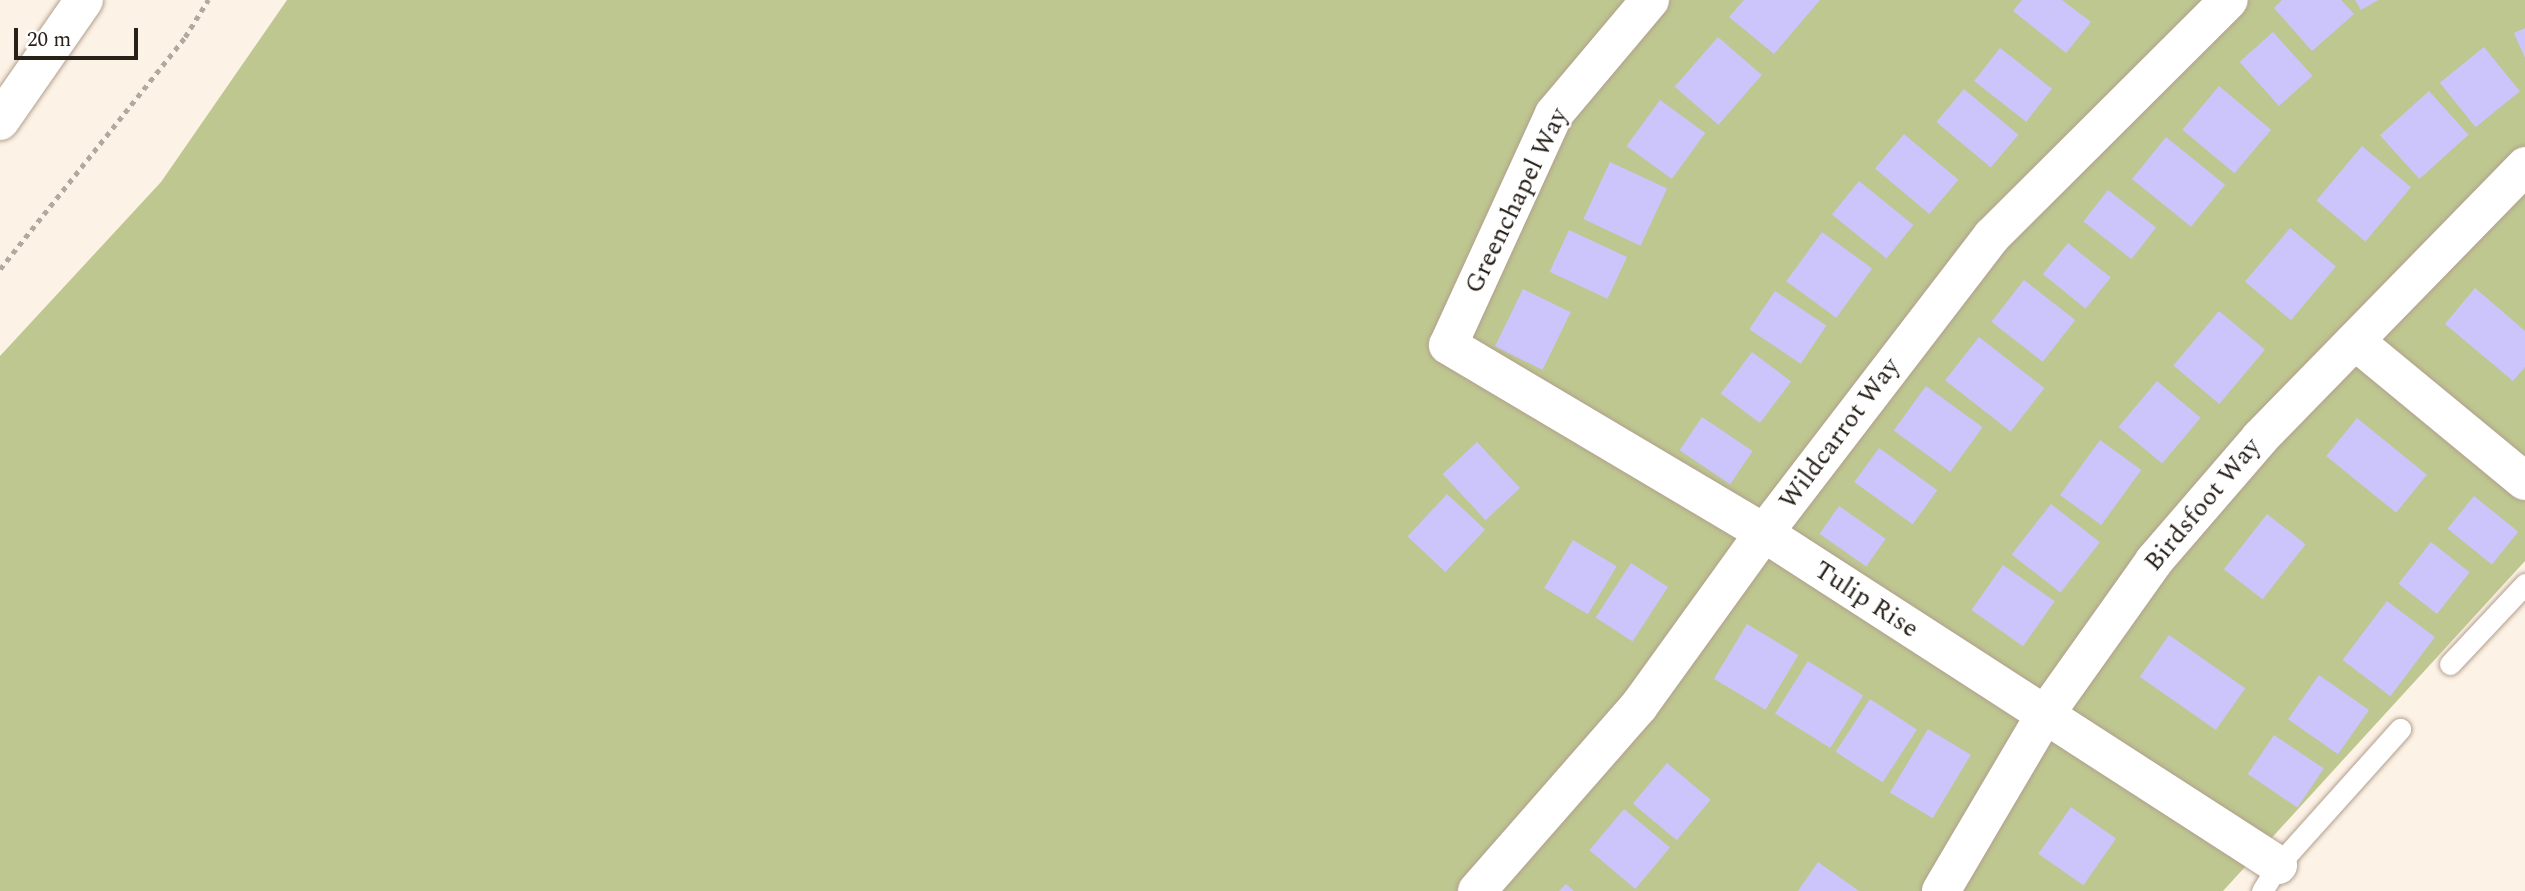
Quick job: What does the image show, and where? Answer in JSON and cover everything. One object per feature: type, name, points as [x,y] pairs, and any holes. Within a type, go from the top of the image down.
[{"type":"street","points":[[0,121],[85,0]]},
{"type":"street","name":"Greenchapel Way","points":[[1448,345],[1553,114],[1650,0]]},
{"type":"street","name":"Wildcarrot Way","points":[[1477,891],[1639,706],[1764,533],[1992,236],[2229,0]]},
{"type":"street","name":"Birdsfoot Way","points":[[1941,891],[2044,716],[2154,561],[2260,438],[2525,166]]},
{"type":"street","points":[[2355,341],[2525,481]]},
{"type":"street","name":"Tulip Rise","points":[[1448,345],[1764,533],[2044,716],[2270,878]]},
{"type":"lane","points":[[2451,664],[2525,584]]},
{"type":"lane","points":[[2270,878],[2400,729]]},
{"type":"path","points":[[0,269],[185,37],[208,0]]},
{"type":"green space","points":[[287,0],[2525,0],[2525,561],[2223,891],[0,891],[0,356],[161,182]]},
{"type":"building","points":[[1744,0],[1820,0],[1774,54],[1729,17]]},
{"type":"building","points":[[2022,0],[2062,0],[2091,22],[2066,53],[2013,11]]},
{"type":"building","points":[[2282,0],[2341,0],[2354,14],[2312,51],[2274,8]]},
{"type":"building","points":[[2355,0],[2378,0],[2361,10]]},
{"type":"building","points":[[2525,28],[2525,58],[2514,33]]},
{"type":"building","points":[[2273,32],[2312,76],[2279,106],[2240,62]]},
{"type":"building","points":[[1718,37],[1762,75],[1718,125],[1675,87]]},
{"type":"building","points":[[2484,47],[2520,91],[2476,127],[2440,83]]},
{"type":"building","points":[[2000,48],[2052,89],[2026,122],[1974,81]]},
{"type":"building","points":[[2219,86],[2271,130],[2234,173],[2182,130]]},
{"type":"building","points":[[1964,89],[2018,135],[1991,168],[1936,122]]},
{"type":"building","points":[[2429,91],[2468,135],[2419,179],[2380,135]]},
{"type":"building","points":[[1660,100],[1705,133],[1672,179],[1626,146]]},
{"type":"building","points":[[1904,134],[1958,180],[1929,214],[1875,168]]},
{"type":"building","points":[[2166,137],[2225,185],[2191,227],[2132,179]]},
{"type":"building","points":[[2362,146],[2411,187],[2365,242],[2316,200]]},
{"type":"building","points":[[1610,162],[1667,189],[1640,246],[1583,219]]},
{"type":"building","points":[[1859,181],[1913,225],[1886,258],[1832,214]]},
{"type":"building","points":[[2108,190],[2156,228],[2131,259],[2083,222]]},
{"type":"building","points":[[2290,228],[2336,267],[2291,320],[2245,282]]},
{"type":"building","points":[[1569,230],[1627,257],[1608,299],[1550,272]]},
{"type":"building","points":[[1822,232],[1872,268],[1836,318],[1786,281]]},
{"type":"building","points":[[2068,243],[2111,278],[2086,309],[2043,274]]},
{"type":"building","points":[[2024,280],[2075,320],[2043,362],[1991,322]]},
{"type":"building","points":[[2475,288],[2525,331],[2525,367],[2513,381],[2445,324]]},
{"type":"building","points":[[1523,289],[1571,312],[1543,370],[1495,347]]},
{"type":"building","points":[[1775,291],[1826,326],[1801,364],[1749,329]]},
{"type":"building","points":[[2219,311],[2265,350],[2219,404],[2173,365]]},
{"type":"building","points":[[1979,337],[2044,388],[2011,431],[1945,380]]},
{"type":"building","points":[[1752,352],[1791,381],[1760,423],[1721,394]]},
{"type":"building","points":[[2157,381],[2201,418],[2162,464],[2118,427]]},
{"type":"building","points":[[1926,386],[1983,427],[1950,472],[1894,430]]},
{"type":"building","points":[[1702,417],[1753,451],[1730,484],[1680,450]]},
{"type":"building","points":[[2357,418],[2427,475],[2396,513],[2326,456]]},
{"type":"building","points":[[2100,440],[2141,470],[2101,525],[2060,495]]},
{"type":"building","points":[[1477,442],[1520,488],[1486,520],[1443,474]]},
{"type":"building","points":[[1879,448],[1937,490],[1913,524],[1854,482]]},
{"type":"building","points":[[1447,494],[1485,529],[1445,572],[1407,536]]},
{"type":"building","points":[[2474,496],[2518,532],[2492,565],[2448,529]]},
{"type":"building","points":[[2051,504],[2100,542],[2060,593],[2012,554]]},
{"type":"building","points":[[1839,506],[1886,539],[1866,567],[1819,534]]},
{"type":"building","points":[[2267,514],[2306,544],[2263,599],[2224,569]]},
{"type":"building","points":[[1573,540],[1617,566],[1588,614],[1544,588]]},
{"type":"building","points":[[2431,542],[2470,572],[2437,614],[2398,584]]},
{"type":"building","points":[[1631,563],[1668,587],[1632,641],[1596,618]]},
{"type":"building","points":[[2003,565],[2055,601],[2023,646],[1971,610]]},
{"type":"building","points":[[2387,601],[2435,637],[2390,696],[2342,660]]},
{"type":"building","points":[[1747,624],[1798,655],[1765,710],[1714,679]]},
{"type":"building","points":[[2169,635],[2245,688],[2216,730],[2140,677]]},
{"type":"building","points":[[1808,661],[1863,695],[1830,748],[1775,714]]},
{"type":"building","points":[[2319,675],[2369,710],[2338,754],[2288,719]]},
{"type":"building","points":[[1870,699],[1917,729],[1883,782],[1836,752]]},
{"type":"building","points":[[1928,729],[1971,755],[1933,818],[1890,792]]},
{"type":"building","points":[[2274,735],[2324,769],[2297,808],[2248,774]]},
{"type":"building","points":[[1667,763],[1711,800],[1677,840],[1633,804]]},
{"type":"building","points":[[2071,807],[2116,839],[2083,885],[2038,854]]},
{"type":"building","points":[[1624,809],[1670,848],[1635,889],[1589,850]]},
{"type":"building","points":[[1818,862],[1859,891],[1798,891]]},
{"type":"building","points":[[1566,884],[1574,891],[1559,891]]}]
